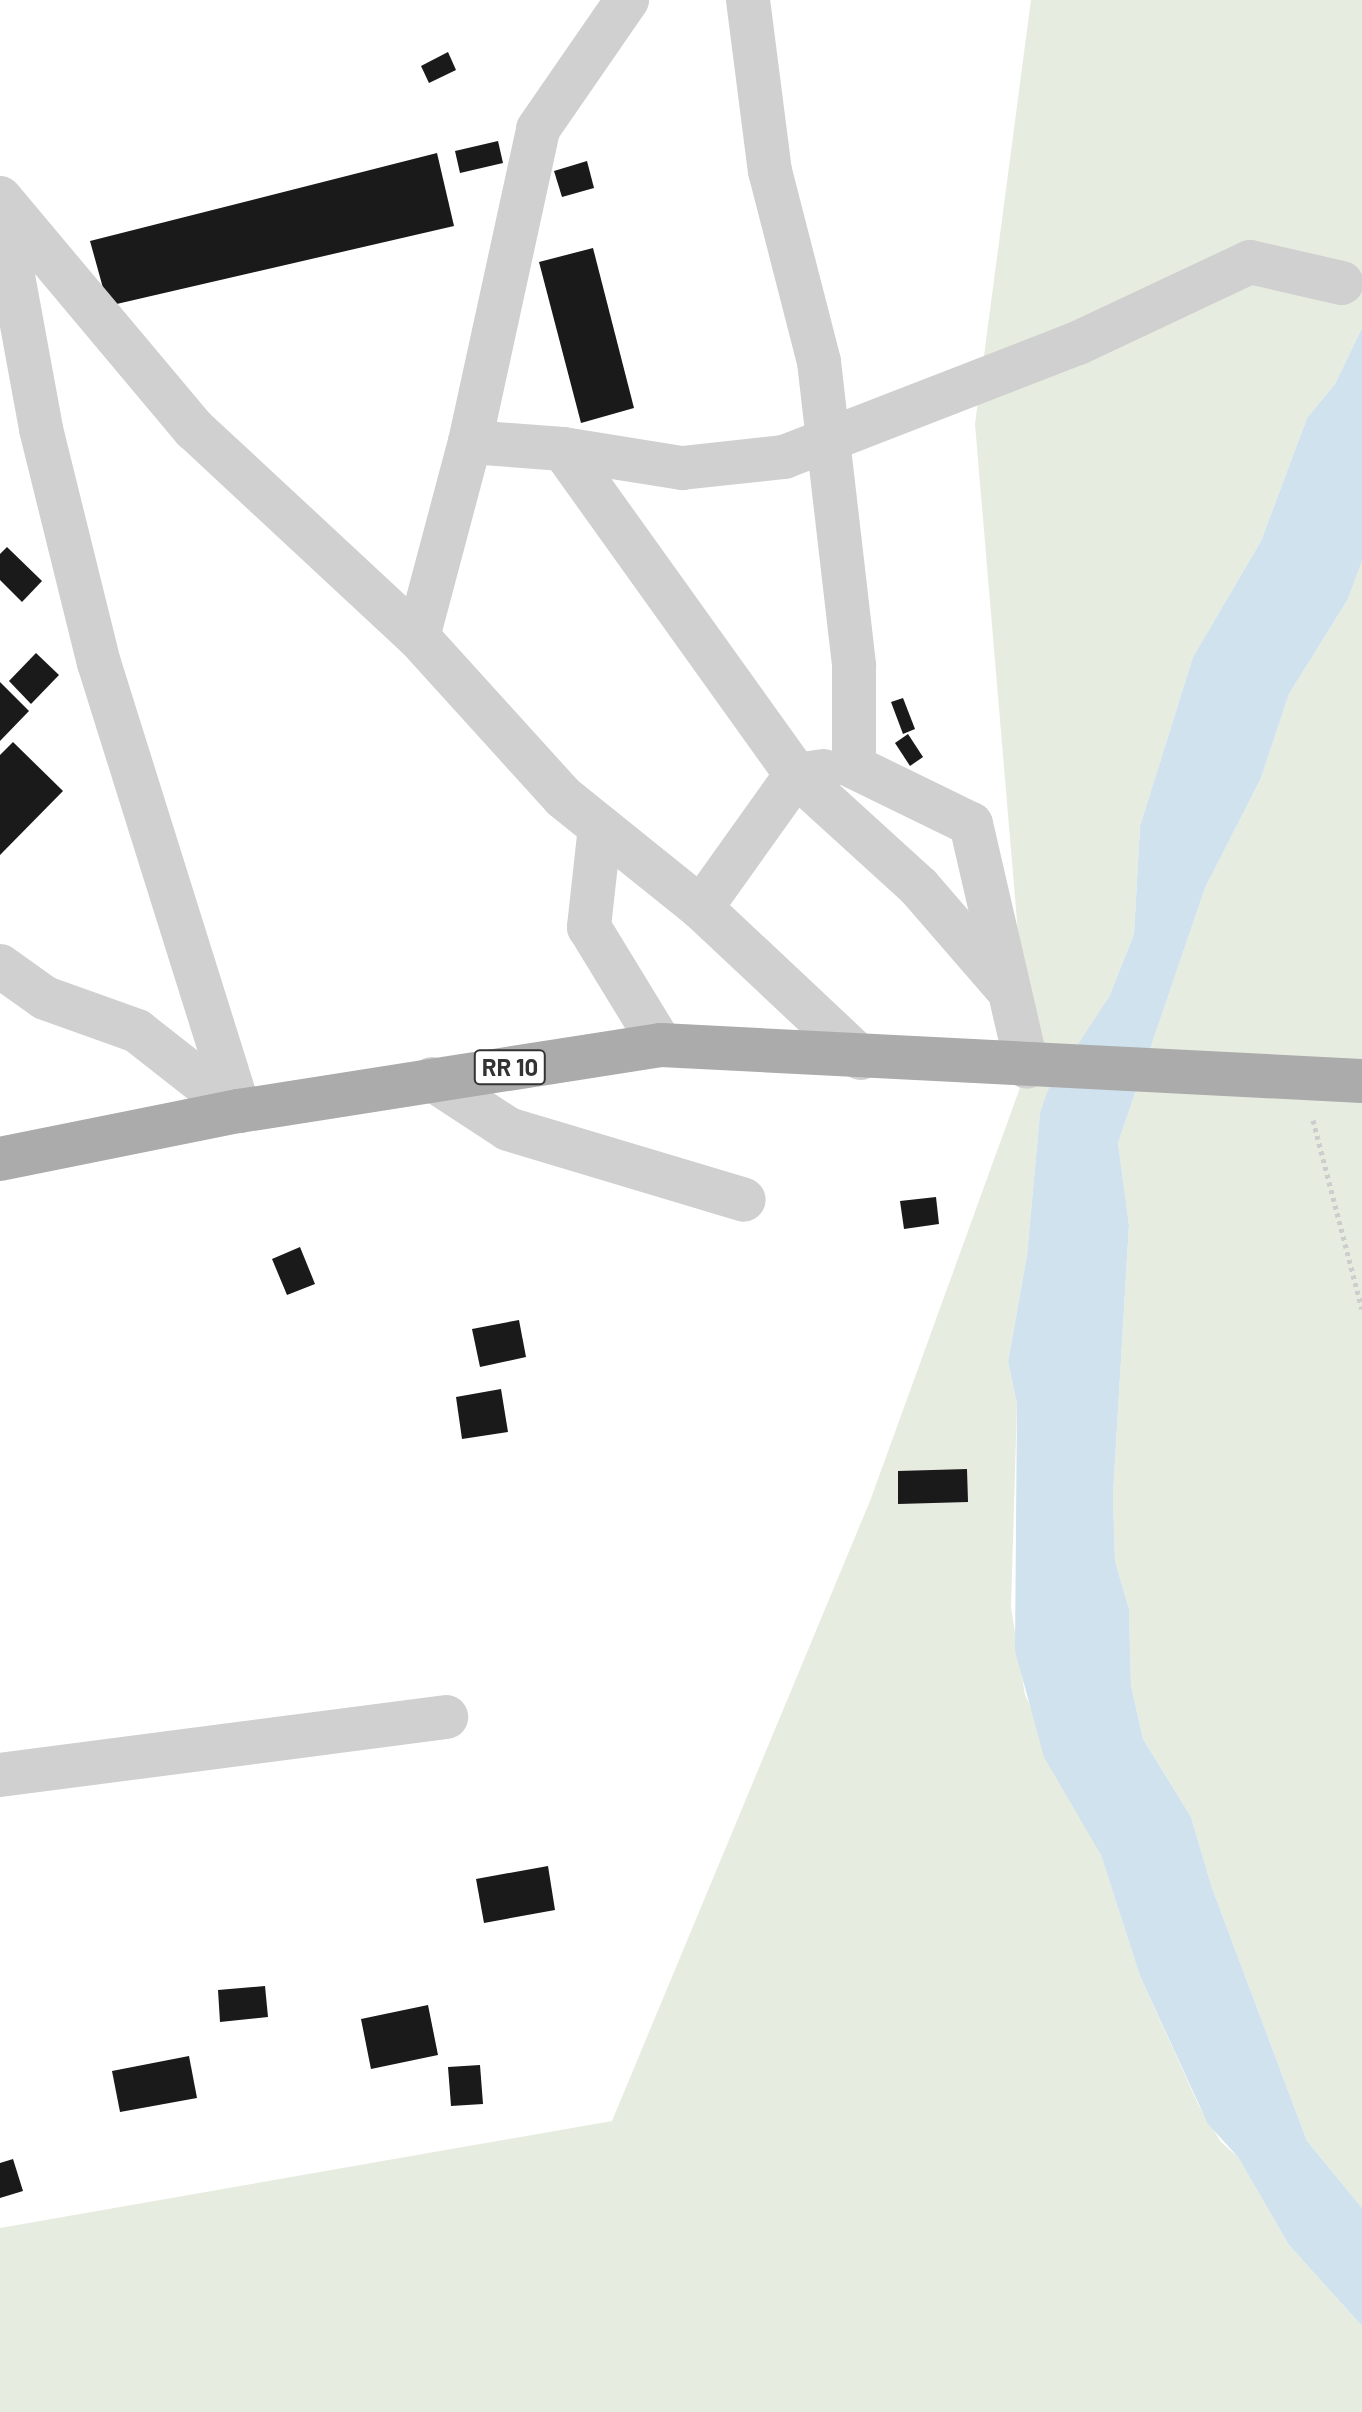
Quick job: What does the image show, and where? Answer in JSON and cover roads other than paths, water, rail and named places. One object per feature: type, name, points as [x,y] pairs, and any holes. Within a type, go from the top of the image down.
[{"type":"main road","name":"RR 10","points":[[0,1159],[239,1111],[661,1045],[1027,1067],[1362,1081]]},
{"type":"street","points":[[418,637],[470,442],[538,129],[627,0]]},
{"type":"street","points":[[757,7],[770,171],[819,362],[854,666],[854,767]]},
{"type":"street","points":[[0,198],[194,429],[418,637],[563,797],[701,908],[861,1058]]},
{"type":"street","points":[[0,205],[41,429],[99,663],[239,1111]]},
{"type":"street","points":[[470,442],[563,449],[682,468],[784,457],[827,436],[1078,343],[1250,262],[1342,283]]},
{"type":"street","points":[[563,449],[796,775],[919,887],[1006,987]]},
{"type":"street","points":[[701,908],[796,775],[854,767],[971,824],[1006,987],[1027,1067]]},
{"type":"street","points":[[600,827],[589,927],[661,1045]]},
{"type":"street","points":[[0,966],[45,998],[137,1031],[239,1111]]},
{"type":"street","points":[[432,1079],[508,1129],[744,1200]]},
{"type":"street","points":[[0,1775],[446,1717]]},
{"type":"water","points":[[1362,328],[1362,561],[1348,599],[1289,694],[1261,778],[1205,888],[1118,1143],[1129,1225],[1113,1495],[1115,1561],[1129,1609],[1131,1685],[1143,1739],[1191,1817],[1212,1888],[1307,2141],[1362,2208],[1362,2326],[1289,2245],[1238,2157],[1208,2124],[1140,1976],[1101,1855],[1044,1757],[1015,1651],[1017,1404],[1008,1362],[1027,1255],[1040,1113],[1048,1090],[1109,997],[1134,934],[1140,826],[1193,657],[1261,541],[1307,418],[1335,384]]}]
